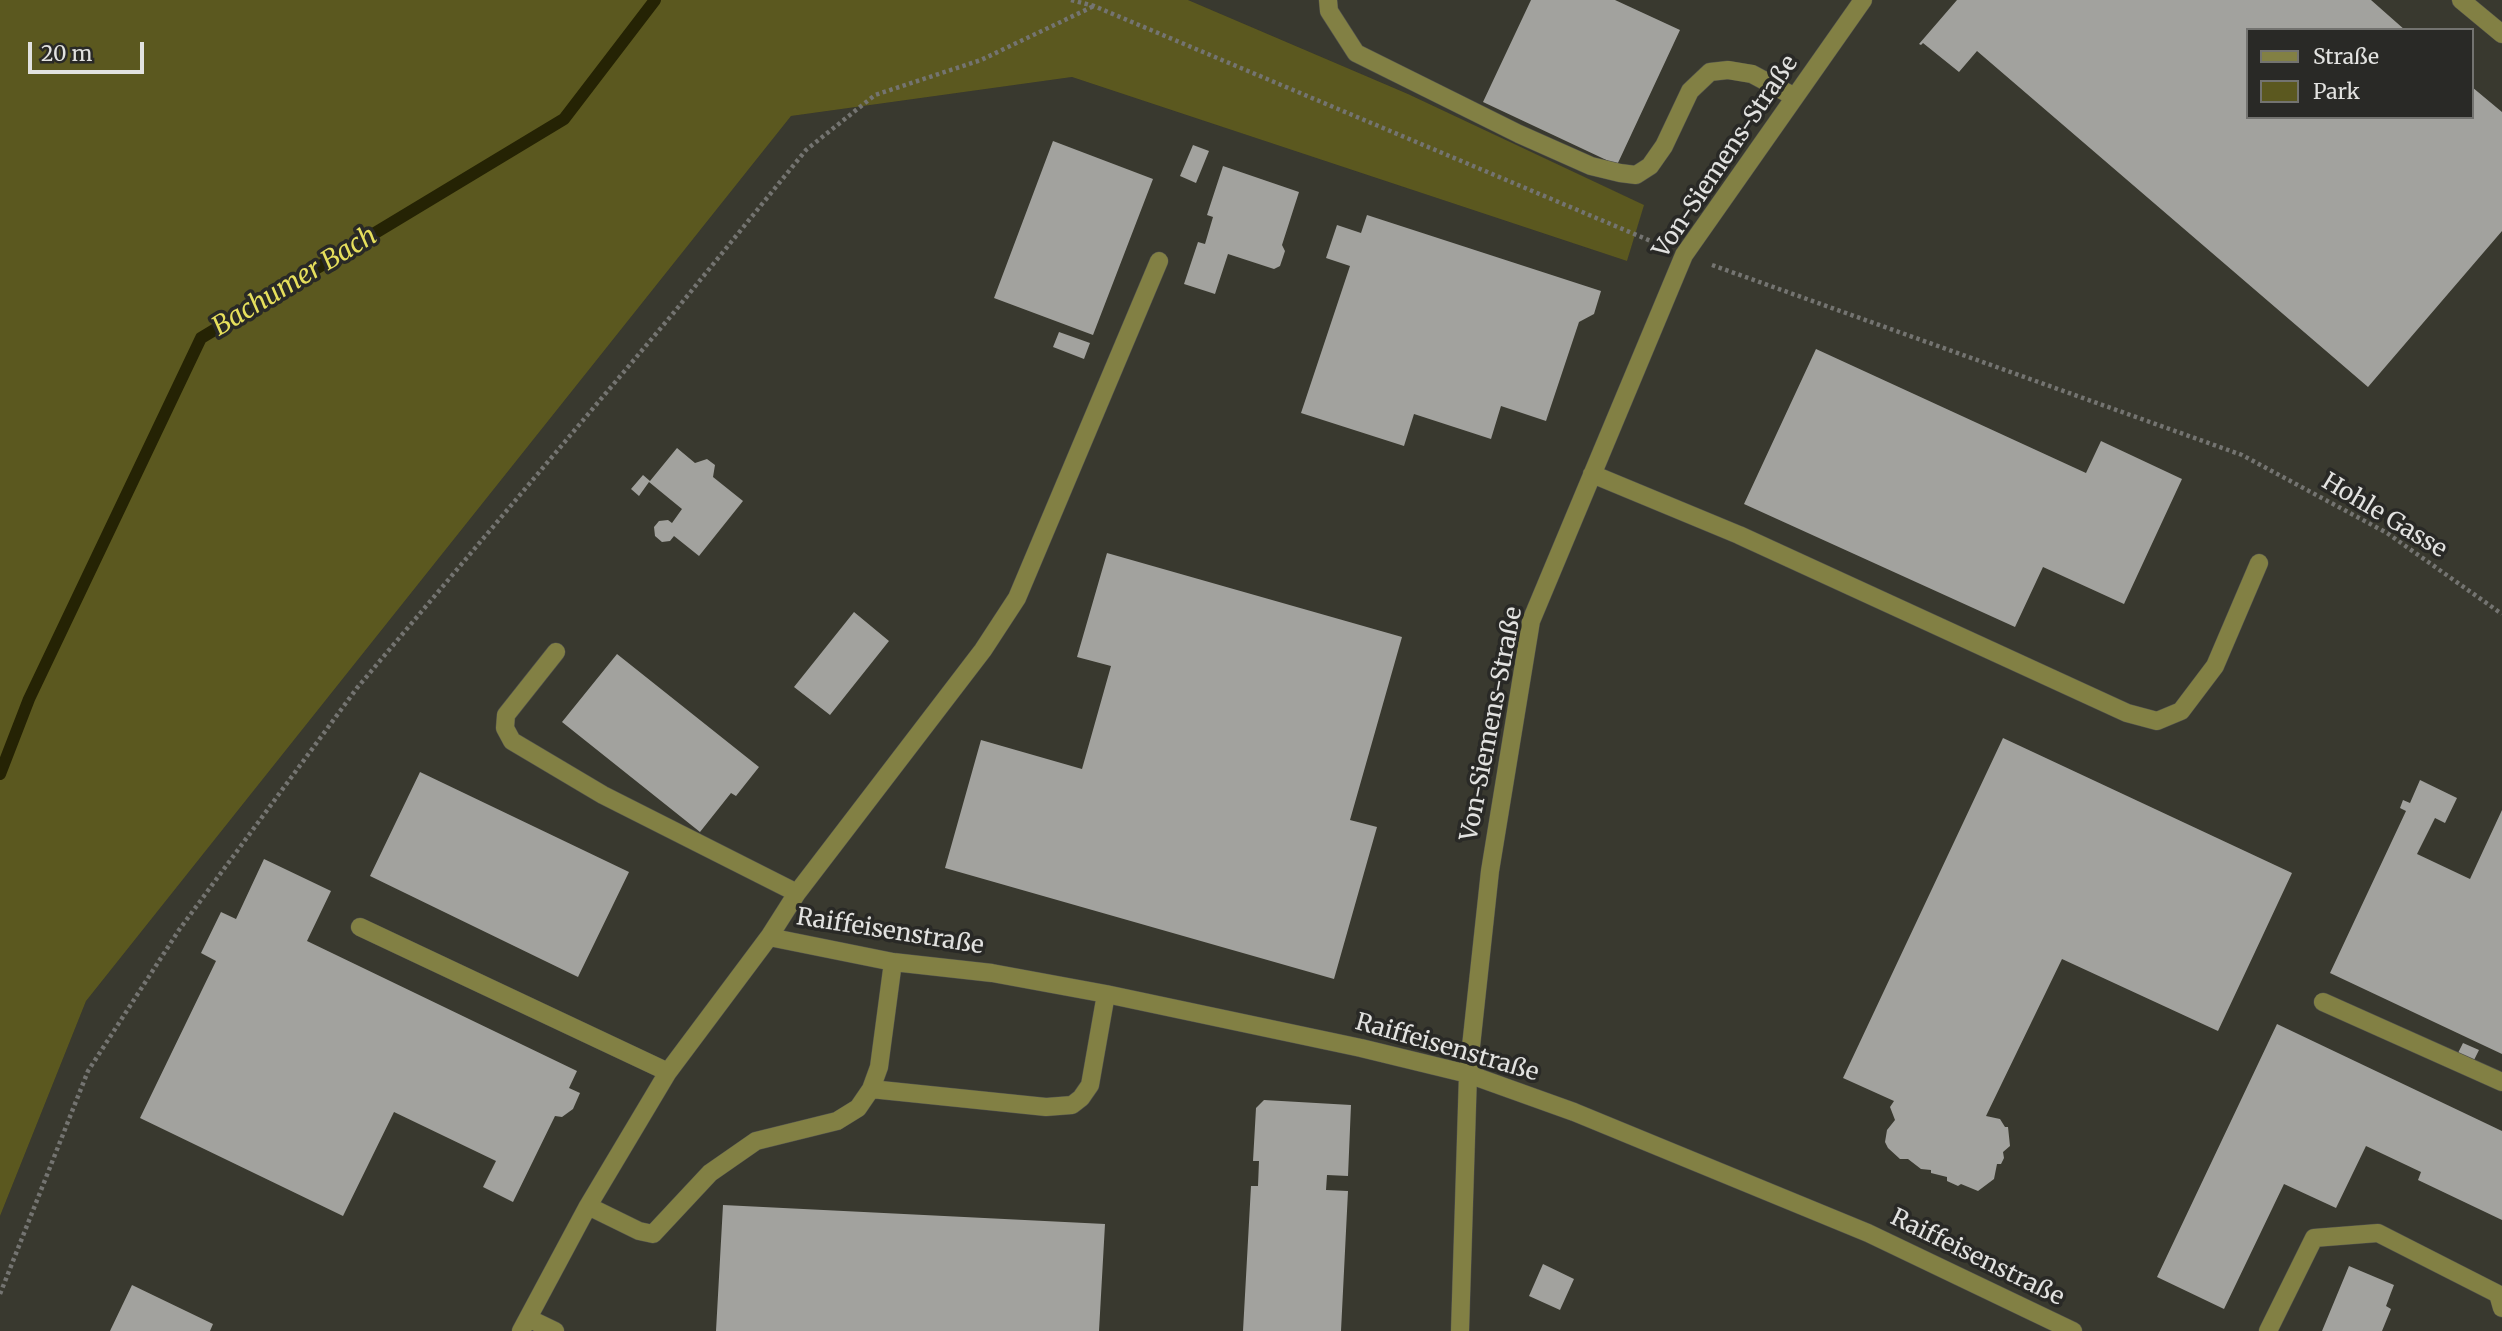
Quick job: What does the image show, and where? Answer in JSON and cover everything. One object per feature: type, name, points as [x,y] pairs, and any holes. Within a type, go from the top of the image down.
[{"type":"street","points":[[1328,0],[1329,11],[1356,52],[1519,134],[1591,166],[1620,173],[1636,175],[1650,166],[1664,146],[1690,90],[1710,72],[1728,70],[1752,74],[1795,97]]},
{"type":"street","name":"Von-Siemens-Straße","points":[[1460,1331],[1468,1074],[1490,871],[1531,621],[1684,255],[1863,0]]},
{"type":"street","points":[[2461,0],[2502,34]]},
{"type":"street","name":"Raiffeisenstraße","points":[[525,1324],[588,1206],[668,1072],[769,937],[797,893],[983,650],[1017,598],[1159,261]]},
{"type":"street","points":[[1592,474],[1739,534],[2127,713],[2157,721],[2181,711],[2215,666],[2259,563]]},
{"type":"street","points":[[556,652],[506,715],[505,727],[512,741],[603,795],[797,893]]},
{"type":"street","points":[[360,927],[668,1072]]},
{"type":"street","name":"Raiffeisenstraße","points":[[769,937],[893,962],[992,973],[1106,994],[1468,1074],[1574,1112],[1868,1233],[2073,1331]]},
{"type":"street","points":[[588,1206],[639,1231],[653,1234],[710,1174],[756,1141],[845,1118],[858,1108],[871,1088],[879,1067],[887,1024],[893,962]]},
{"type":"street","points":[[871,1088],[1046,1107],[1072,1105],[1090,1085],[1106,994]]},
{"type":"street","points":[[2323,1002],[2502,1082]]},
{"type":"street","points":[[2268,1331],[2314,1238],[2378,1233],[2498,1294],[2502,1308]]},
{"type":"street","points":[[525,1324],[555,1331]]},
{"type":"path","points":[[1071,0],[1093,3]]},
{"type":"path","points":[[0,1294],[88,1071],[179,930],[357,688],[806,150],[875,95],[982,60],[1093,3]]},
{"type":"path","name":"Hohle Gasse","points":[[2242,455],[2387,533],[2502,614]]},
{"type":"shaded area","points":[[1188,0],[2502,0],[2502,1331],[0,1331],[0,1216],[86,1001],[791,116],[1072,77],[1627,261],[1643,205],[1408,94]]},
{"type":"green space","points":[[0,0],[1188,0],[1408,94],[1644,205],[1627,261],[1072,77],[791,116],[86,1001],[0,1216]]},
{"type":"building","points":[[1531,0],[1615,0],[1680,30],[1617,165],[1483,102]]},
{"type":"building","points":[[1957,0],[2371,0],[2403,28],[2246,28],[2246,119],[2474,119],[2474,89],[2502,112],[2502,231],[2368,387],[1977,51],[1959,72],[1923,43],[1919,44]]},
{"type":"building","points":[[1053,141],[1153,179],[1093,335],[994,298]]},
{"type":"building","points":[[1193,145],[1209,151],[1196,183],[1180,176]]},
{"type":"building","points":[[1223,166],[1299,192],[1282,245],[1285,251],[1280,266],[1274,269],[1228,254],[1215,294],[1184,284],[1198,242],[1205,244],[1213,217],[1207,215]]},
{"type":"building","points":[[1367,215],[1601,291],[1594,314],[1579,322],[1546,421],[1501,406],[1491,439],[1414,414],[1404,446],[1301,413],[1350,266],[1326,258],[1337,225],[1361,233]]},
{"type":"building","points":[[1059,332],[1090,343],[1084,359],[1053,347]]},
{"type":"building","points":[[1816,349],[2086,473],[2101,441],[2182,479],[2124,604],[2043,567],[2015,627],[1744,504]]},
{"type":"building","points":[[677,448],[695,463],[707,459],[715,465],[713,477],[743,501],[699,556],[674,536],[670,541],[662,542],[655,536],[654,527],[659,521],[668,520],[672,523],[682,509],[649,482],[639,496],[631,489],[643,475],[650,481]]},
{"type":"building","points":[[1107,553],[1402,637],[1350,820],[1377,827],[1334,979],[945,868],[981,740],[1082,769],[1111,666],[1077,657]]},
{"type":"building","points":[[854,612],[889,641],[830,715],[794,687]]},
{"type":"building","points":[[617,654],[759,767],[736,796],[731,793],[700,832],[562,722]]},
{"type":"building","points":[[2003,738],[2292,873],[2218,1031],[2062,959],[1986,1116],[2000,1119],[2005,1127],[2008,1127],[2010,1146],[2003,1152],[2001,1164],[1997,1164],[1994,1179],[1978,1191],[1947,1181],[1947,1177],[1921,1169],[1908,1159],[1900,1159],[1885,1142],[1887,1130],[1895,1120],[1890,1107],[1894,1101],[1843,1078]]},
{"type":"building","points":[[420,772],[629,872],[578,977],[370,876]]},
{"type":"building","points":[[2420,780],[2457,798],[2445,823],[2435,818],[2417,854],[2470,879],[2502,810],[2502,1054],[2330,973],[2406,811],[2400,808],[2403,800],[2410,803]]},
{"type":"building","points":[[264,859],[331,891],[307,941],[577,1071],[569,1088],[580,1093],[573,1109],[562,1117],[555,1116],[513,1202],[483,1187],[496,1161],[394,1112],[343,1216],[140,1118],[216,961],[201,953],[221,912],[236,919]]},
{"type":"building","points":[[2277,1024],[2502,1131],[2502,1220],[2418,1180],[2421,1172],[2366,1146],[2336,1208],[2284,1184],[2224,1309],[2157,1277]]},
{"type":"building","points":[[2463,1043],[2479,1050],[2473,1062],[2457,1055]]},
{"type":"building","points":[[1264,1100],[1351,1105],[1348,1176],[1327,1175],[1326,1190],[1348,1191],[1341,1331],[1243,1331],[1251,1186],[1258,1186],[1259,1161],[1253,1161],[1256,1108]]},
{"type":"building","points":[[723,1205],[1105,1224],[1099,1331],[716,1331]]},
{"type":"building","points":[[1543,1264],[1574,1279],[1560,1310],[1529,1296]]},
{"type":"building","points":[[2349,1266],[2394,1285],[2386,1306],[2391,1309],[2382,1331],[2322,1331]]},
{"type":"building","points":[[132,1285],[213,1324],[210,1331],[110,1331]]},
{"type":"waterway","name":"Bachumer Bach","points":[[0,774],[29,699],[201,338],[564,119],[655,0]]}]
